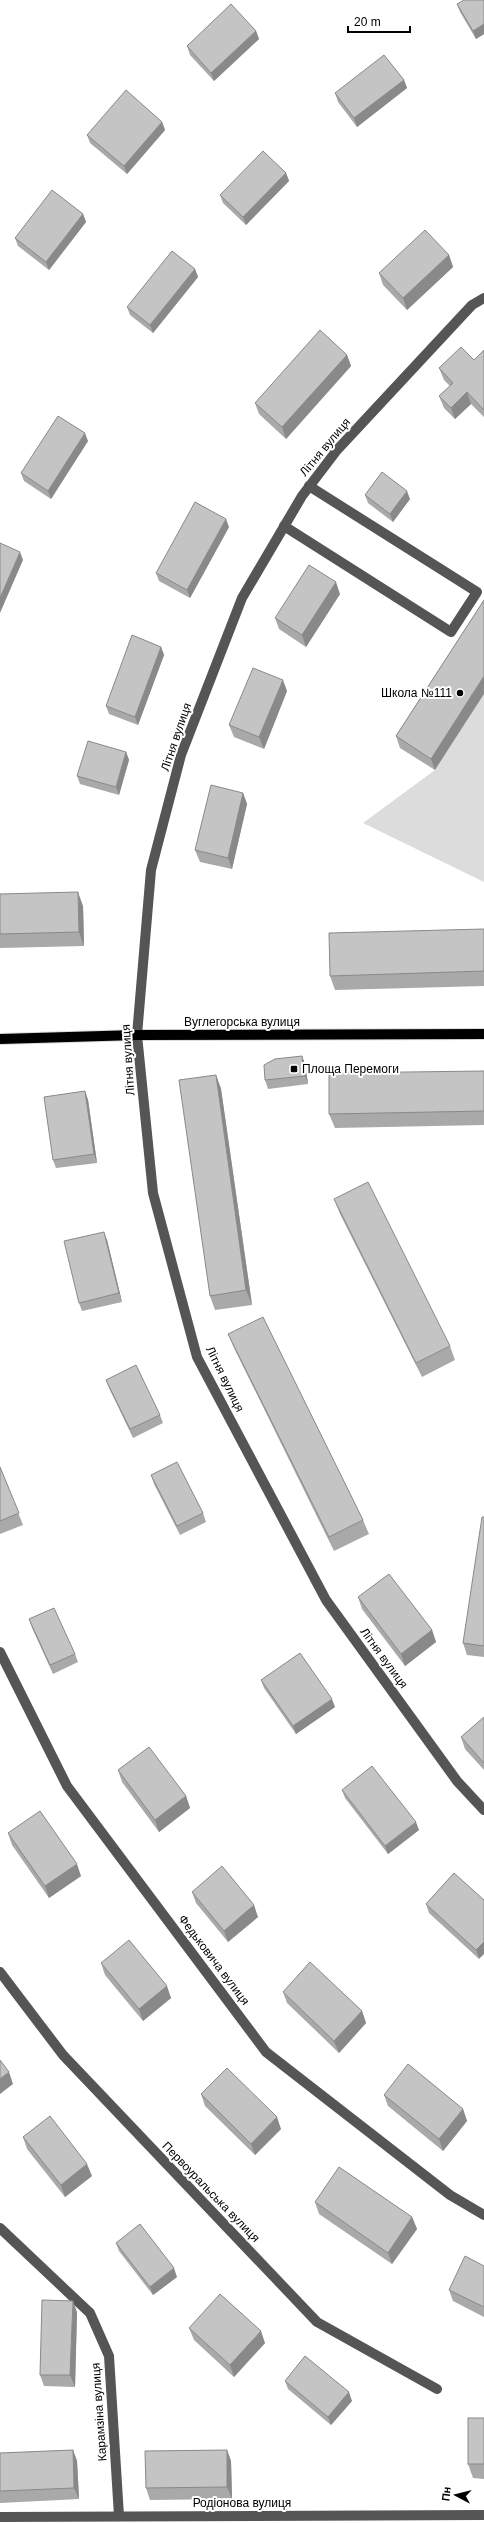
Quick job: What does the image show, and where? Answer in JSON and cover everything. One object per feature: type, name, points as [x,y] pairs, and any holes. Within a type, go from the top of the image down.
[{"type":"main road","name":"Вуглегорська вулиця","points":[[0,1039],[137,1035],[484,1034]]},
{"type":"street","name":"Літня вулиця","points":[[484,298],[472,306],[337,450],[310,486],[284,526],[242,598],[181,755],[151,870],[137,1035],[153,1193],[197,1357],[326,1600],[457,1780],[484,1810]]},
{"type":"street","points":[[284,526],[451,632],[477,592],[310,486]]},
{"type":"street","name":"Федьковича вулиця","points":[[0,1652],[67,1786],[266,2052],[450,2195],[484,2215]]},
{"type":"street","name":"Первоуральська вулиця","points":[[0,1972],[63,2055],[317,2322],[437,2389]]},
{"type":"street","name":"Карамзіна вулиця","points":[[0,2228],[90,2313],[109,2356],[119,2516]]},
{"type":"street","name":"Родіонова вулиця","points":[[0,2517],[484,2515]]},
{"type":"shaded area","points":[[484,694],[484,882],[363,823],[435,770]]},
{"type":"building","points":[[464,0],[484,0],[484,24],[473,31],[457,4]]},
{"type":"building","points":[[231,4],[256,31],[211,73],[187,46]]},
{"type":"building","points":[[384,55],[404,80],[354,118],[335,93]]},
{"type":"building","points":[[126,90],[162,122],[124,166],[87,135]]},
{"type":"building","points":[[263,151],[286,173],[243,217],[220,195]]},
{"type":"building","points":[[52,190],[83,214],[46,262],[15,238]]},
{"type":"building","points":[[425,230],[449,255],[403,298],[379,273]]},
{"type":"building","points":[[172,251],[195,269],[150,325],[127,307]]},
{"type":"building","points":[[320,330],[347,355],[282,427],[255,403]]},
{"type":"building","points":[[461,347],[474,360],[484,350],[484,410],[467,392],[451,408],[439,396],[453,383],[439,368]]},
{"type":"building","points":[[58,416],[85,433],[48,491],[21,473]]},
{"type":"building","points":[[382,472],[407,491],[390,514],[365,495]]},
{"type":"building","points":[[195,502],[226,519],[187,590],[156,573]]},
{"type":"building","points":[[0,543],[20,552],[0,598]]},
{"type":"building","points":[[309,565],[336,582],[302,635],[275,618]]},
{"type":"building","name":"Школа №111","points":[[484,600],[484,676],[431,759],[396,736]]},
{"type":"building","points":[[132,635],[161,647],[135,717],[106,706]]},
{"type":"building","points":[[253,668],[283,680],[259,737],[229,725]]},
{"type":"building","points":[[88,741],[126,752],[116,787],[77,776]]},
{"type":"building","points":[[211,785],[243,793],[228,858],[195,850]]},
{"type":"building","points":[[78,892],[79,932],[0,934],[0,894]]},
{"type":"building","points":[[484,929],[484,971],[330,976],[329,933]]},
{"type":"building","points":[[302,1056],[305,1076],[265,1080],[264,1065],[275,1059]]},
{"type":"building","points":[[484,1071],[484,1111],[329,1114],[329,1073]]},
{"type":"building","points":[[216,1075],[246,1290],[210,1296],[179,1080]]},
{"type":"building","points":[[85,1091],[94,1154],[53,1160],[44,1097]]},
{"type":"building","points":[[368,1182],[450,1346],[416,1363],[334,1199]]},
{"type":"building","points":[[104,1232],[119,1293],[79,1303],[64,1241]]},
{"type":"building","points":[[263,1317],[363,1520],[329,1537],[228,1334]]},
{"type":"building","points":[[136,1365],[160,1415],[130,1429],[106,1380]]},
{"type":"building","points":[[177,1462],[203,1513],[177,1526],[151,1475]]},
{"type":"building","points":[[0,1467],[19,1513],[0,1521]]},
{"type":"building","points":[[482,1517],[484,1517],[484,1646],[463,1643]]},
{"type":"building","points":[[389,1574],[432,1630],[401,1654],[358,1597]]},
{"type":"building","points":[[54,1608],[75,1654],[50,1665],[29,1619]]},
{"type":"building","points":[[300,1653],[332,1699],[293,1726],[261,1680]]},
{"type":"building","points":[[484,1717],[484,1763],[461,1737]]},
{"type":"building","points":[[149,1747],[186,1796],[155,1820],[118,1770]]},
{"type":"building","points":[[372,1766],[416,1822],[385,1846],[342,1790]]},
{"type":"building","points":[[40,1811],[77,1864],[45,1886],[8,1833]]},
{"type":"building","points":[[222,1866],[254,1905],[224,1931],[192,1892]]},
{"type":"building","points":[[454,1873],[484,1900],[484,1942],[476,1950],[426,1904]]},
{"type":"building","points":[[129,1940],[167,1986],[139,2009],[101,1963]]},
{"type":"building","points":[[310,1962],[362,2011],[334,2041],[283,1992]]},
{"type":"building","points":[[0,2060],[9,2072],[0,2079]]},
{"type":"building","points":[[408,2064],[463,2109],[439,2139],[384,2095]]},
{"type":"building","points":[[227,2068],[277,2117],[251,2144],[201,2094]]},
{"type":"building","points":[[50,2116],[87,2164],[61,2185],[23,2137]]},
{"type":"building","points":[[339,2167],[412,2217],[388,2253],[315,2202]]},
{"type":"building","points":[[140,2224],[174,2268],[150,2287],[116,2243]]},
{"type":"building","points":[[465,2256],[484,2266],[484,2307],[449,2290]]},
{"type":"building","points":[[220,2294],[261,2331],[230,2365],[189,2328]]},
{"type":"building","points":[[42,2300],[73,2301],[70,2375],[40,2375]]},
{"type":"building","points":[[305,2356],[349,2392],[328,2417],[285,2381]]},
{"type":"building","points":[[468,2418],[484,2418],[484,2464],[468,2464]]},
{"type":"building","points":[[73,2450],[74,2488],[0,2491],[0,2453]]},
{"type":"building","points":[[227,2450],[227,2487],[146,2488],[145,2451]]},
{"type":"place","name":"Школа №111","points":[[460,693]]},
{"type":"place","name":"Площа Перемоги","points":[[294,1069]]}]
